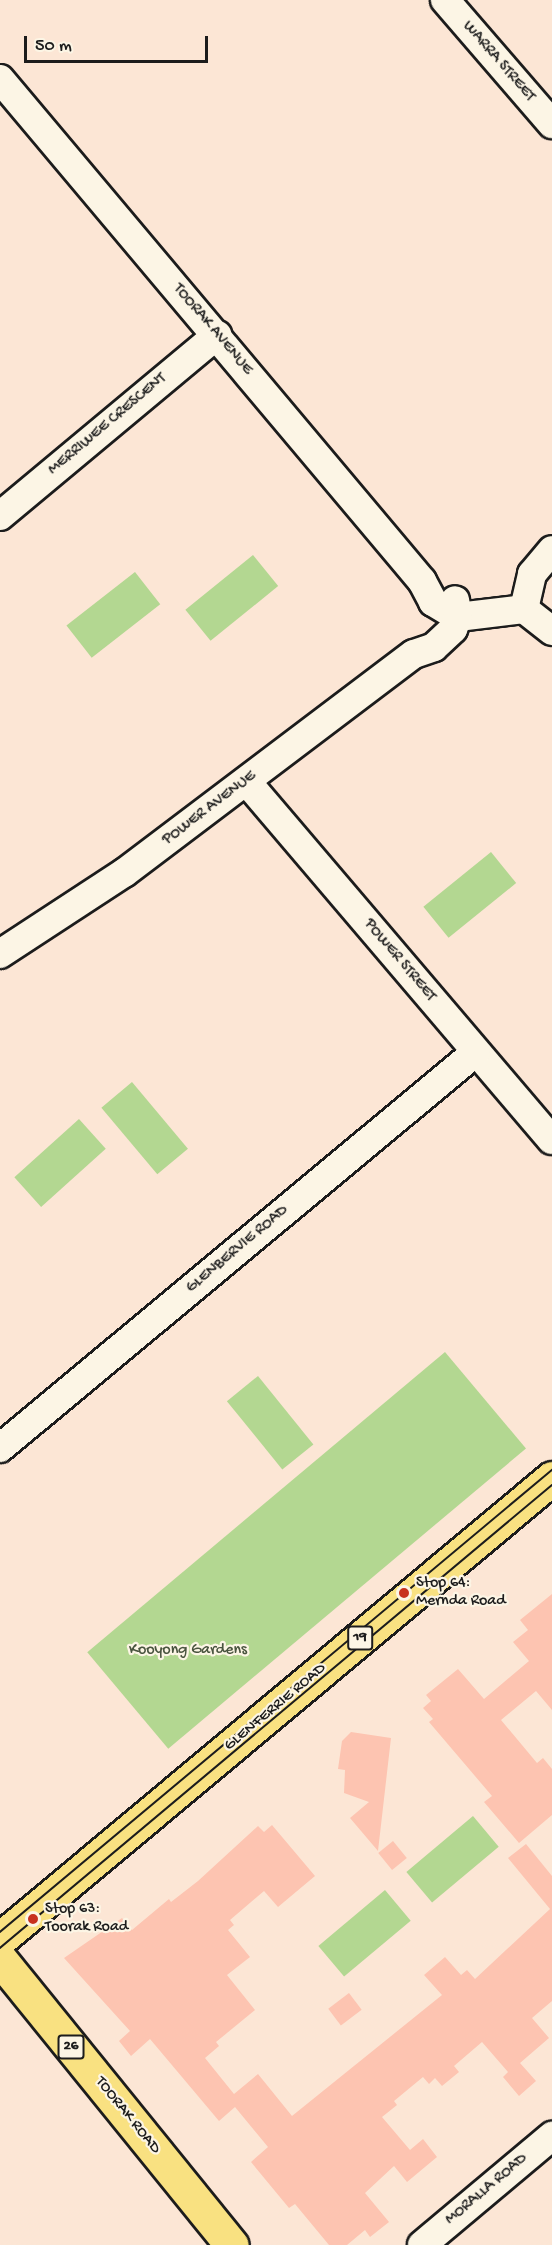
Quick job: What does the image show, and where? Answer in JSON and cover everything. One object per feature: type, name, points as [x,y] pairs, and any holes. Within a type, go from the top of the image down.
[{"type":"main road","name":"GLENFERRIE ROAD","points":[[0,1939],[552,1478]]},
{"type":"main road","name":"TOORAK ROAD","points":[[0,1959],[232,2245]]},
{"type":"street","name":"WARRA STREET","points":[[445,0],[552,124]]},
{"type":"street","name":"TOORAK AVENUE","points":[[0,80],[422,581],[433,602],[452,609]]},
{"type":"street","name":"MERRIWEE CRESCENT","points":[[0,516],[217,335]]},
{"type":"street","points":[[552,550],[536,565],[535,602],[552,631]]},
{"type":"street","points":[[452,609],[535,602]]},
{"type":"street","name":"POWER AVENUE","points":[[0,954],[124,873],[414,654],[447,636],[452,609]]},
{"type":"street","name":"POWER STREET","points":[[247,782],[552,1140]]},
{"type":"street","name":"GLENBERVIE ROAD","points":[[0,1448],[476,1052]]},
{"type":"street","name":"MORALLA ROAD","points":[[422,2245],[552,2136]]},
{"type":"green space","points":[[253,555],[278,586],[211,641],[185,610]]},
{"type":"green space","points":[[135,572],[160,604],[92,658],[66,626]]},
{"type":"green space","points":[[491,852],[516,883],[449,938],[423,907]]},
{"type":"green space","points":[[132,1082],[188,1149],[157,1174],[101,1108]]},
{"type":"green space","points":[[79,1119],[106,1149],[41,1207],[14,1177]]},
{"type":"green space","name":"Kooyong Gardens","points":[[445,1352],[526,1449],[168,1749],[87,1652]]},
{"type":"green space","points":[[258,1376],[313,1444],[282,1470],[227,1401]]},
{"type":"green space","points":[[473,1816],[499,1847],[432,1903],[406,1872]]},
{"type":"green space","points":[[385,1890],[411,1921],[344,1977],[318,1946]]},
{"type":"building","points":[[552,1594],[552,1710],[536,1691],[501,1720],[537,1763],[543,1758],[552,1769],[552,1815],[519,1843],[484,1802],[492,1796],[429,1722],[433,1719],[423,1708],[431,1701],[426,1695],[458,1669],[484,1699],[529,1661],[513,1642],[528,1630],[520,1620]]},
{"type":"building","points":[[351,1732],[391,1738],[378,1851],[350,1818],[369,1802],[344,1793],[345,1770],[338,1769],[342,1741]]},
{"type":"building","points":[[272,1825],[315,1876],[278,1907],[264,1891],[230,1920],[234,1925],[228,1930],[250,1957],[227,1975],[255,2010],[216,2042],[219,2046],[205,2058],[234,2094],[258,2074],[292,2116],[442,1995],[424,1975],[445,1957],[461,1975],[467,1970],[475,1979],[550,1909],[508,1858],[526,1844],[552,1876],[552,2001],[532,2018],[549,2038],[520,2063],[536,2081],[519,2096],[503,2077],[508,2072],[482,2042],[454,2066],[459,2072],[442,2086],[435,2078],[429,2084],[423,2077],[394,2101],[397,2105],[382,2117],[410,2150],[423,2139],[437,2157],[407,2182],[394,2166],[365,2193],[389,2222],[370,2237],[365,2230],[347,2245],[329,2245],[295,2204],[289,2208],[251,2162],[268,2147],[235,2107],[219,2121],[150,2039],[131,2056],[119,2041],[130,2031],[64,1958],[122,1918],[132,1930],[169,1899],[171,1902],[198,1881],[258,1826],[264,1832]]},
{"type":"building","points":[[393,1841],[407,1858],[392,1870],[378,1853]]},
{"type":"building","points":[[349,1993],[362,2010],[341,2025],[328,2009]]},
{"type":"tram line","points":[[0,1932],[552,1470]]},
{"type":"tram line","points":[[0,1948],[552,1485]]},
{"type":"place","name":"Stop 64: Mernda Road","points":[[404,1593]]},
{"type":"place","name":"Stop 63: Toorak Road","points":[[33,1919]]}]
